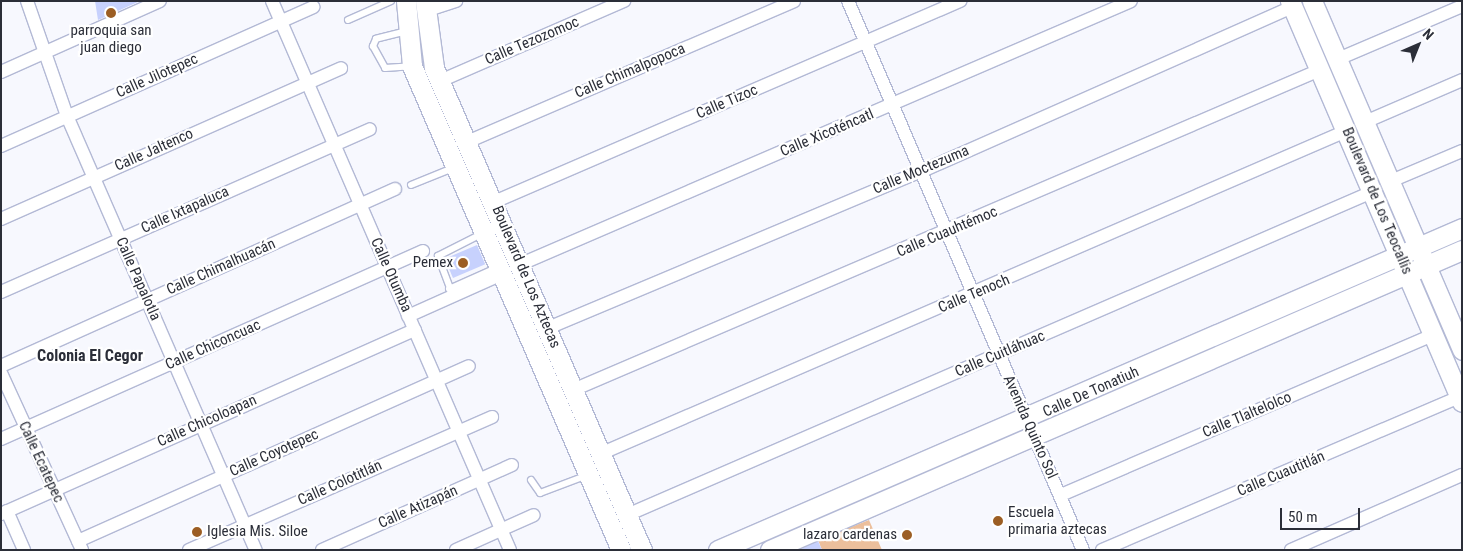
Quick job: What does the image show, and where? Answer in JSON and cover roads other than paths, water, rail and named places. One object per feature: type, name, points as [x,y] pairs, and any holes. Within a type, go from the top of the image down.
[{"type":"street","points":[[1,72],[160,1]]},
{"type":"street","name":"Calle Otumba","points":[[272,1],[510,550]]},
{"type":"street","name":"Boulevard de Los Aztecas","points":[[406,1],[412,66],[457,166],[480,234],[497,272],[512,290],[621,550]]},
{"type":"street","points":[[425,6],[456,1]]},
{"type":"street","name":"Calle Tezozomoc","points":[[440,81],[624,1]]},
{"type":"street","name":"Calle Chimalpopoca","points":[[466,142],[794,1]]},
{"type":"street","name":"Avenida Quinto Sol","points":[[848,1],[1083,550]]},
{"type":"street","name":"Calle Tizoc","points":[[494,202],[960,1]]},
{"type":"street","name":"Calle Xicoténcatl","points":[[521,264],[1131,1]]},
{"type":"street","name":"Boulevard de Los Teocallis","points":[[1312,1],[1391,181],[1425,265],[1457,326],[1462,350]]},
{"type":"street","name":"Calle Papalotla","points":[[29,2],[43,54],[67,116],[256,550]]},
{"type":"street","name":"Boulevard de Los Teocallis","points":[[1291,4],[1461,400]]},
{"type":"street","name":"Calle Moctezuma","points":[[548,328],[920,172],[1291,4]]},
{"type":"street","name":"Boulevard de Los Aztecas","points":[[425,6],[430,51],[440,81],[530,282],[573,390],[642,550]]},
{"type":"street","points":[[1338,59],[1462,6]]},
{"type":"street","name":"Calle Jilotepec","points":[[1,146],[313,7]]},
{"type":"street","name":"Calle Jaltenco","points":[[1,219],[93,176],[341,68]]},
{"type":"street","name":"Calle Cuauhtémoc","points":[[573,390],[946,233],[1320,70]]},
{"type":"street","points":[[1365,122],[1462,80]]},
{"type":"street","name":"Calle Ixtapaluca","points":[[1,292],[370,129]]},
{"type":"street","name":"Calle Tenoch","points":[[600,454],[973,295],[1346,131]]},
{"type":"street","points":[[1391,181],[1462,151]]},
{"type":"street","name":"Calle Chimalhuacán","points":[[1,366],[395,190]]},
{"type":"street","name":"Calle Cuitláhuac","points":[[627,515],[1372,192]]},
{"type":"street","name":"Calle De Tonatiuh","points":[[770,550],[1462,228]]},
{"type":"street","name":"Calle De Tonatiuh","points":[[718,550],[1031,428],[1462,250]]},
{"type":"street","name":"Calle Chiconcuac","points":[[1,439],[424,251]]},
{"type":"street","points":[[408,316],[451,292],[497,272]]},
{"type":"street","points":[[512,290],[530,282]]},
{"type":"street","name":"Calle Chicoloapan","points":[[4,512],[200,423],[415,330]]},
{"type":"street","name":"Calle Tlaltelolco","points":[[1061,495],[1434,334]]},
{"type":"street","name":"Calle Coyotepec","points":[[80,545],[223,475],[469,366]]},
{"type":"street","name":"Calle Ecatepec","points":[[1,373],[80,545]]},
{"type":"street","name":"Calle Cuautitlán","points":[[1102,550],[1461,400]]},
{"type":"street","name":"Calle Colotitlán","points":[[189,550],[492,417]]},
{"type":"street","name":"Calle Atizapán","points":[[322,550],[512,465]]},
{"type":"street","points":[[1291,550],[1462,475]]},
{"type":"street","points":[[4,512],[24,550]]},
{"type":"street","points":[[456,550],[534,515]]},
{"type":"lane","points":[[348,20],[391,1]]},
{"type":"lane","points":[[408,30],[376,39],[372,46],[385,68],[412,66]]},
{"type":"lane","points":[[411,186],[457,166]]},
{"type":"lane","points":[[451,292],[438,256],[504,223]]},
{"type":"lane","points":[[531,480],[542,493],[589,474]]},
{"type":"place","name":"parroquia san juan diego","points":[[111,13]]},
{"type":"place","name":"Pemex","points":[[463,263]]},
{"type":"place","name":"Escuela primaria aztecas","points":[[998,521]]},
{"type":"place","name":"Iglesia Mis. Siloe","points":[[197,532]]},
{"type":"place","name":"lazaro cardenas","points":[[907,535]]},
{"type":"district","name":"Colonia El Cegor","points":[[90,356]]}]
